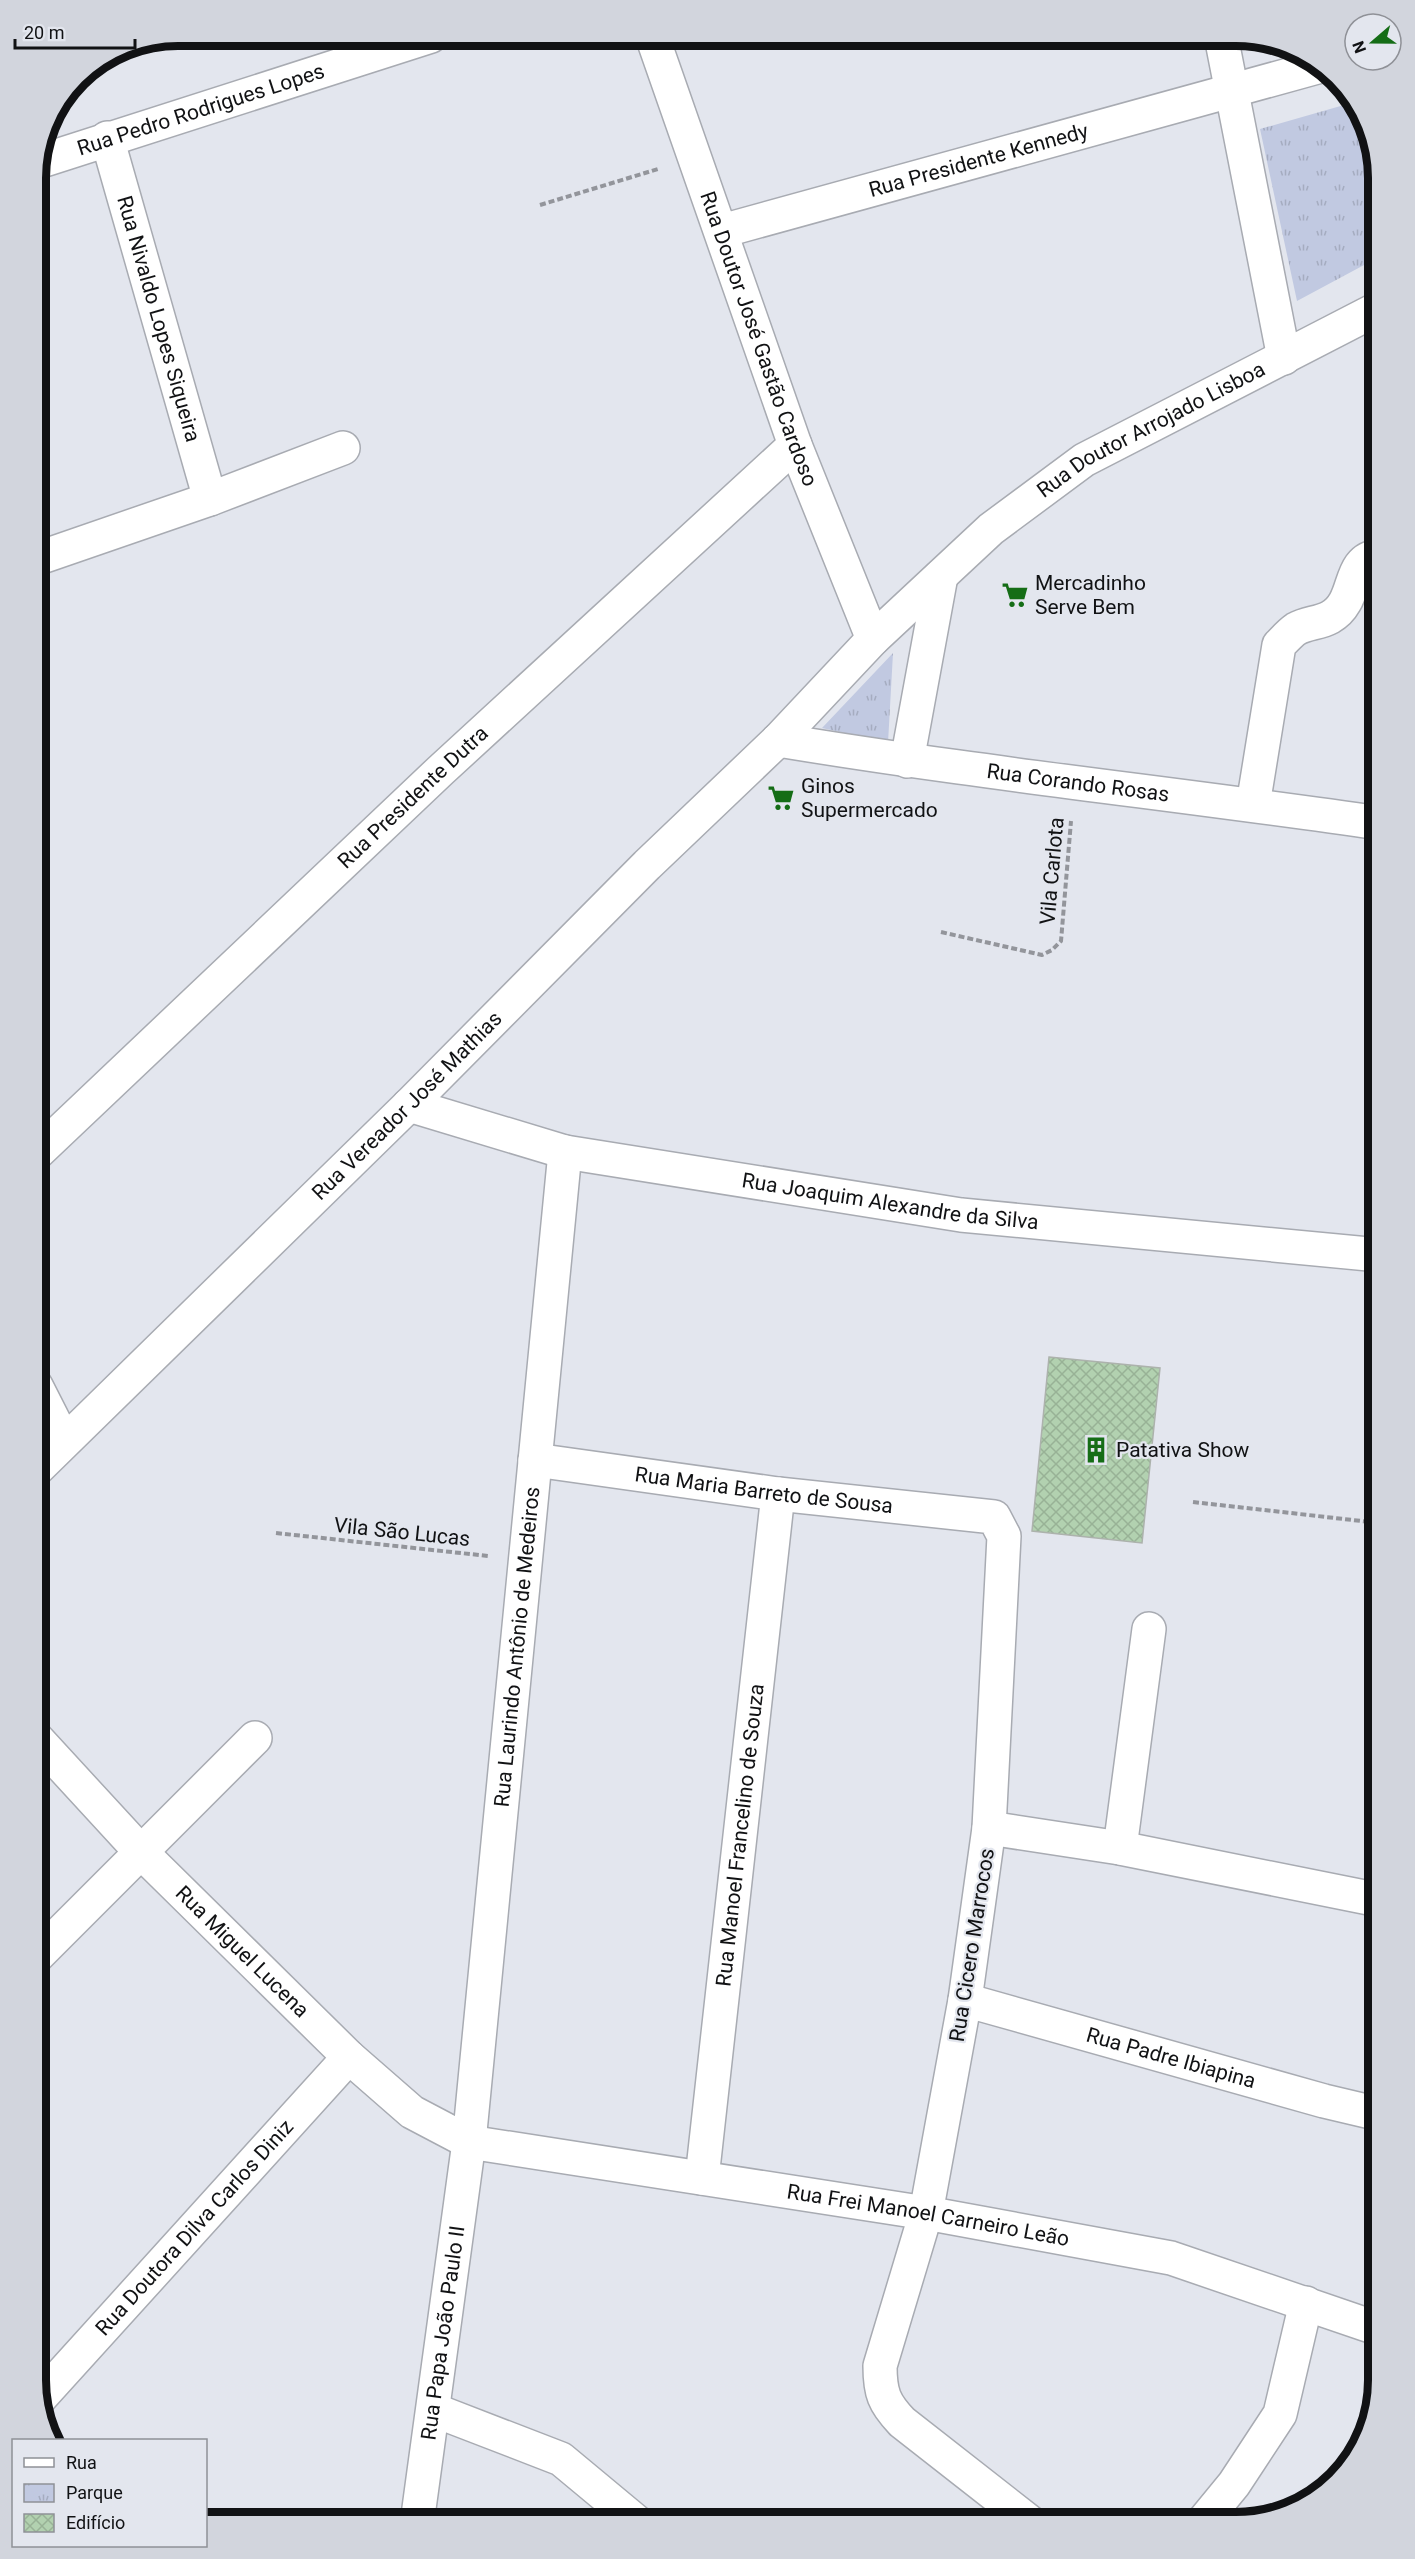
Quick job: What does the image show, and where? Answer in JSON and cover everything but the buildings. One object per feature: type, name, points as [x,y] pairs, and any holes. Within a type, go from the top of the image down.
[{"type":"street","name":"Rua Pedro Rodrigues Lopes","points":[[48,158],[363,46]]},
{"type":"street","name":"Rua Doutor José Gastão Cardoso","points":[[656,46],[795,445],[873,639]]},
{"type":"street","points":[[1223,47],[1284,358]]},
{"type":"street","points":[[1233,89],[1310,69]]},
{"type":"street","name":"Rua Presidente Kennedy","points":[[722,231],[1233,89]]},
{"type":"street","name":"Rua Nivaldo Lopes Siqueira","points":[[107,138],[210,499]]},
{"type":"street","name":"Rua Doutor Arrojado Lisboa","points":[[873,639],[991,529],[1084,460],[1368,315]]},
{"type":"street","name":"Rua Presidente Dutra","points":[[47,1144],[440,771],[795,445]]},
{"type":"street","points":[[47,555],[210,499],[343,448]]},
{"type":"street","points":[[1253,805],[1279,645],[1297,628],[1323,622],[1345,603],[1356,569],[1368,560]]},
{"type":"street","points":[[907,761],[941,576]]},
{"type":"street","name":"Rua Vereador José Mathias","points":[[46,1460],[409,1105],[647,865],[778,740],[873,639]]},
{"type":"street","name":"Rua Corando Rosas","points":[[778,740],[907,761],[1368,821]]},
{"type":"street","name":"Rua Joaquim Alexandre da Silva","points":[[409,1105],[565,1152],[961,1215],[1368,1254]]},
{"type":"street","name":"Rua Laurindo Antônio de Medeiros","points":[[469,2142],[565,1152]]},
{"type":"street","points":[[46,1407],[64,1442]]},
{"type":"street","name":"Rua Maria Barreto de Sousa","points":[[535,1460],[778,1494],[994,1517]]},
{"type":"street","name":"Rua Manoel Francelino de Souza","points":[[702,2178],[778,1494]]},
{"type":"street","name":"Rua Cicero Marrocos","points":[[994,1517],[1004,1536],[989,1828],[965,2000],[926,2213],[880,2366],[880,2386],[888,2406],[895,2414],[1017,2512]]},
{"type":"street","points":[[1120,1848],[1149,1629]]},
{"type":"street","points":[[46,1947],[255,1738]]},
{"type":"street","name":"Rua Miguel Lucena","points":[[46,1749],[140,1851],[349,2057],[412,2112],[469,2142]]},
{"type":"street","points":[[989,1828],[1120,1848],[1368,1898]]},
{"type":"street","name":"Rua Padre Ibiapina","points":[[965,2000],[1368,2111]]},
{"type":"street","name":"Rua Doutora Dilva Carlos Diniz","points":[[47,2390],[349,2057]]},
{"type":"street","name":"Rua Frei Manoel Carneiro Leão","points":[[469,2142],[926,2213],[1171,2258],[1368,2325]]},
{"type":"street","name":"Rua Papa João Paulo II","points":[[419,2512],[435,2410],[469,2142]]},
{"type":"street","points":[[1211,2512],[1234,2484],[1280,2414],[1306,2303]]},
{"type":"street","points":[[435,2410],[561,2459],[625,2512]]},
{"type":"path","points":[[540,205],[694,158]]},
{"type":"path","name":"Vila Carlota","points":[[941,932],[1042,955],[1052,950],[1061,941],[1074,784]]},
{"type":"path","points":[[1193,1502],[1368,1523]]},
{"type":"path","name":"Vila São Lucas","points":[[276,1533],[524,1560]]},
{"type":"green space","points":[[1346,105],[1355,120],[1366,153],[1368,263],[1297,301],[1260,129]]},
{"type":"green space","points":[[893,653],[888,743],[822,728]]},
{"type":"place","name":"Mercadinho Serve Bem","points":[[1015,595]]},
{"type":"place","name":"Ginos Supermercado","points":[[781,798]]},
{"type":"place","name":"Patativa Show","points":[[1096,1450]]}]
